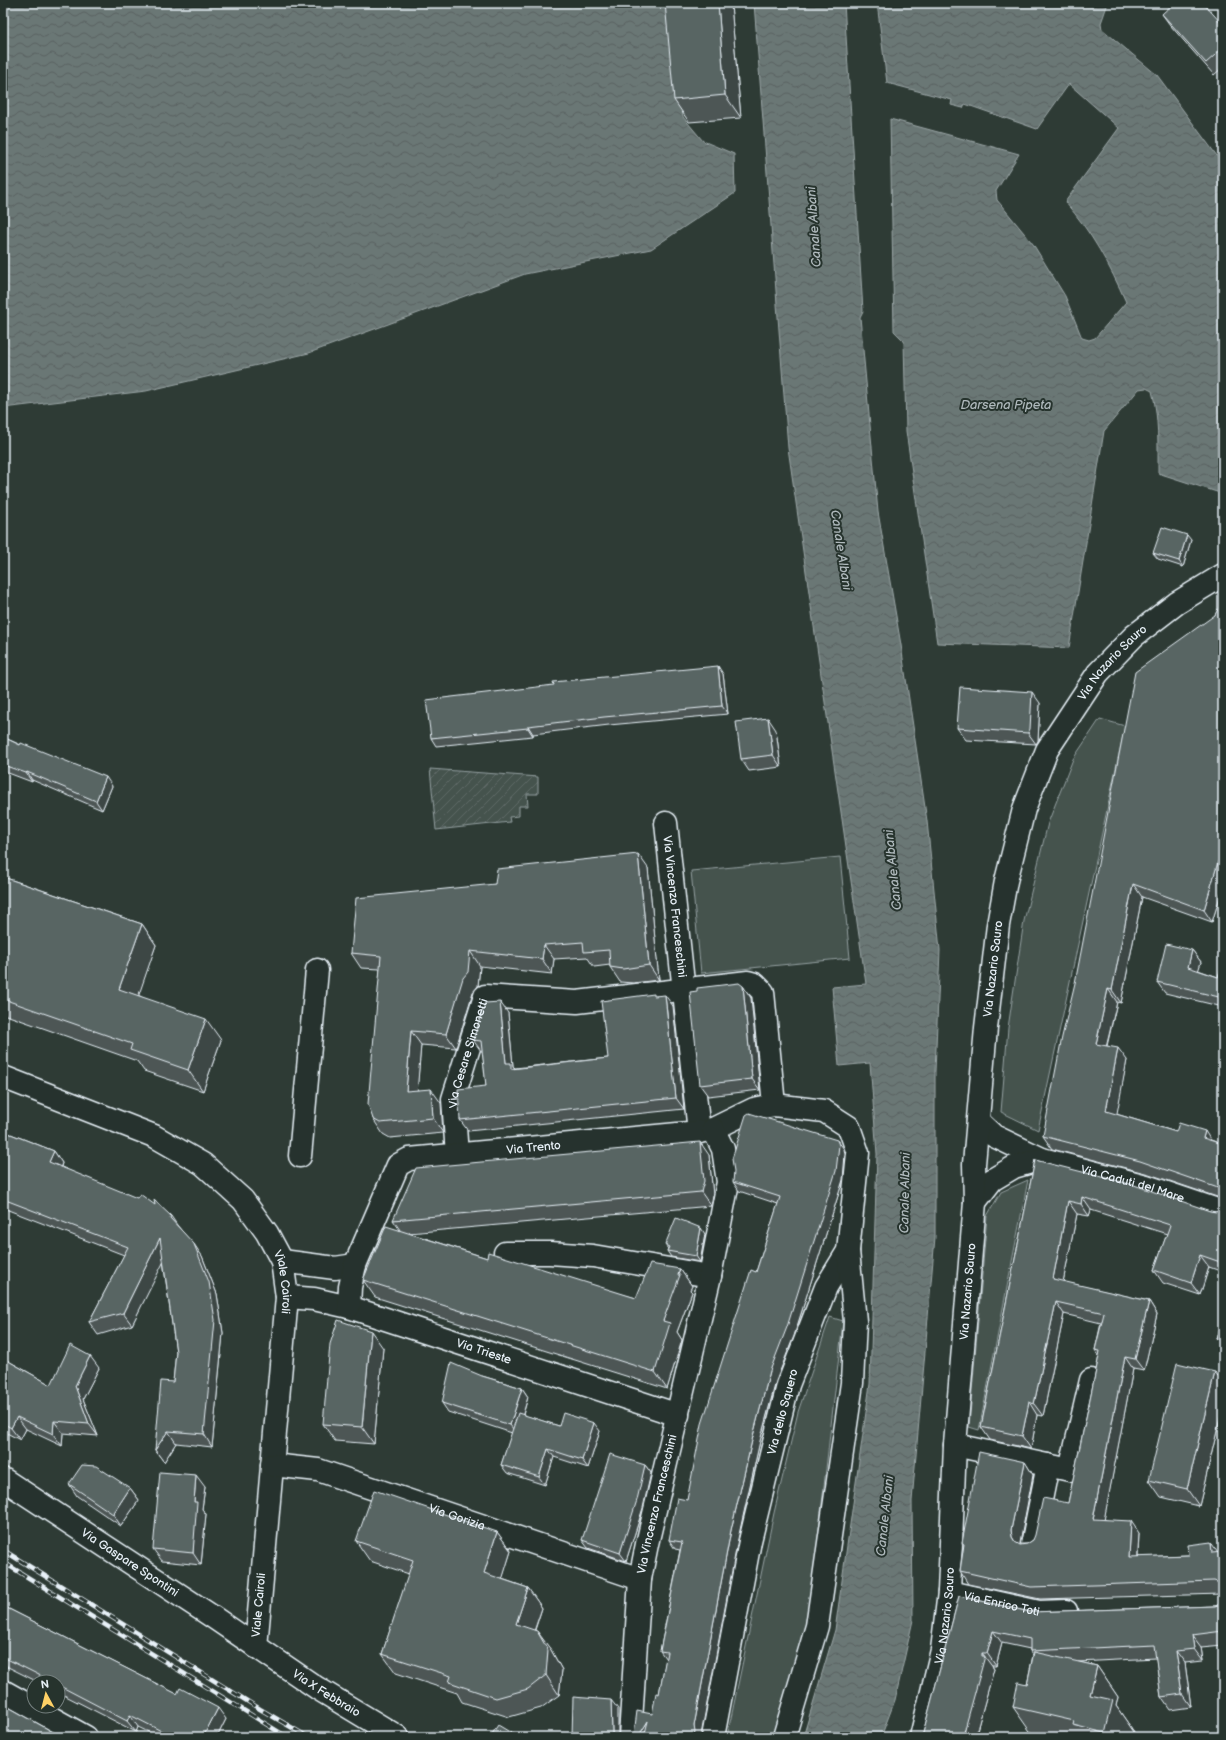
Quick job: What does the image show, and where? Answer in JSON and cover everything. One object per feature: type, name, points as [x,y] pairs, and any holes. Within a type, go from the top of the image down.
[{"type":"street","name":"Via Nazario Sauro","points":[[921,1737],[942,1650],[949,1592],[955,1445],[975,1202],[974,1164],[986,1028],[998,925],[1006,881],[1021,817],[1047,750],[1090,684],[1134,636],[1177,603],[1223,575]]},
{"type":"street","name":"Via Vincenzo Franceschini","points":[[630,1737],[640,1579],[710,1276],[728,1182],[723,1149],[706,1130],[683,990],[666,823]]},
{"type":"street","points":[[300,1156],[317,970]]},
{"type":"street","points":[[683,990],[748,982],[755,984],[763,992],[774,1105]]},
{"type":"street","name":"Via Vincenzo Franceschini","points":[[577,1002],[683,990]]},
{"type":"street","name":"Via Cesare Simonetti","points":[[457,1155],[453,1099],[485,996],[577,1002]]},
{"type":"street","name":"Viale Cairoli","points":[[3,1077],[154,1136],[203,1164],[243,1200],[267,1233],[282,1262],[287,1297],[256,1646]]},
{"type":"street","name":"Via Trento","points":[[348,1307],[350,1287],[355,1265],[398,1165],[409,1159],[706,1130],[754,1109],[774,1105]]},
{"type":"street","name":"Via dello Squero","points":[[713,1737],[750,1541],[788,1385],[826,1287],[848,1251],[858,1153],[849,1127],[824,1111],[774,1105]]},
{"type":"street","name":"Via Caduti del Mare","points":[[978,1121],[994,1136],[1042,1160],[1146,1186],[1223,1212]]},
{"type":"street","name":"Via Caduti del Mare","points":[[975,1202],[992,1180],[1014,1167],[1042,1160]]},
{"type":"street","points":[[784,1737],[818,1626],[852,1383],[854,1321],[848,1251]]},
{"type":"street","points":[[505,1253],[550,1253],[593,1256],[710,1276]]},
{"type":"street","points":[[282,1262],[335,1268],[355,1265]]},
{"type":"street","name":"Via Trieste","points":[[287,1297],[314,1299],[348,1307],[678,1415]]},
{"type":"street","points":[[955,1445],[1070,1470],[1091,1380]]},
{"type":"street","name":"Via Gorizia","points":[[272,1465],[318,1470],[640,1579]]},
{"type":"street","points":[[1032,1545],[1048,1465]]},
{"type":"street","name":"Via Gaspare Spontini","points":[[3,1479],[256,1646]]},
{"type":"street","name":"Via Enrico Toti","points":[[949,1592],[1039,1612],[1087,1611]]},
{"type":"street","name":"Via X Febbraio","points":[[256,1646],[317,1688],[398,1737]]},
{"type":"street","points":[[3,1691],[86,1737]]},
{"type":"shaded area","points":[[1100,719],[1125,726],[1038,1130],[1001,1112],[1008,1028],[1024,921],[1048,823],[1073,759]]},
{"type":"shaded area","points":[[430,769],[538,777],[538,794],[527,794],[528,806],[519,806],[519,816],[509,817],[510,822],[436,830]]},
{"type":"shaded area","points":[[840,857],[850,958],[701,973],[691,871]]},
{"type":"shaded area","points":[[1028,1180],[979,1430],[969,1427],[987,1216],[1001,1192]]},
{"type":"shaded area","points":[[830,1317],[843,1321],[808,1625],[773,1737],[727,1737],[774,1513],[798,1412]]},
{"type":"water","points":[[3,3],[671,3],[683,117],[703,141],[734,154],[735,193],[651,249],[525,274],[309,353],[146,391],[3,408]]},
{"type":"water","name":"Canale Albani","points":[[754,3],[844,3],[863,311],[860,317],[878,512],[901,645],[927,821],[940,950],[935,1072],[935,1237],[912,1501],[913,1620],[895,1700],[881,1737],[803,1737],[835,1630],[870,1384],[877,1154],[870,1063],[839,1066],[832,987],[866,984],[788,448]]},
{"type":"water","name":"Darsena Pipeta","points":[[877,3],[1108,3],[1101,23],[1102,29],[1157,75],[1223,164],[1223,494],[1158,473],[1158,432],[1152,391],[1146,388],[1139,389],[1104,431],[1069,648],[937,643],[906,431],[904,341],[894,331],[890,119],[1019,154],[996,191],[997,200],[1033,244],[1065,296],[1082,338],[1089,340],[1095,338],[1126,302],[1092,237],[1065,202],[1119,128],[1069,84],[1037,129],[965,104],[963,108],[951,105],[952,100],[887,83]]},
{"type":"building","points":[[665,3],[718,3],[725,95],[674,100]]},
{"type":"building","points":[[1174,3],[1203,3],[1223,25],[1223,48],[1206,63],[1162,14]]},
{"type":"building","points":[[1162,527],[1187,535],[1179,561],[1153,553]]},
{"type":"building","points":[[1223,600],[1223,845],[1204,910],[1133,884],[1112,990],[1108,989],[1096,1044],[1118,1048],[1106,1111],[1176,1132],[1179,1123],[1205,1131],[1203,1138],[1219,1143],[1223,1138],[1223,1191],[1140,1161],[1043,1136],[1062,1037],[1075,983],[1135,672],[1215,615]]},
{"type":"building","points":[[718,666],[722,706],[604,717],[528,726],[528,728],[431,738],[426,700],[554,685],[553,682]]},
{"type":"building","points":[[960,687],[1032,692],[1030,729],[1028,733],[957,728]]},
{"type":"building","points":[[768,718],[773,755],[741,759],[736,722]]},
{"type":"building","points":[[3,737],[20,745],[21,743],[106,777],[96,801],[27,772],[26,773],[3,765]]},
{"type":"building","points":[[638,854],[649,965],[623,969],[610,967],[609,950],[584,952],[583,942],[544,945],[542,959],[470,951],[468,972],[463,978],[446,1034],[411,1031],[406,1091],[431,1089],[433,1118],[380,1123],[373,1119],[368,1104],[381,956],[351,953],[356,898],[495,884],[497,869]]},
{"type":"building","points":[[3,877],[142,924],[119,989],[206,1019],[188,1070],[130,1050],[132,1044],[3,999]]},
{"type":"building","points":[[1166,944],[1192,950],[1188,967],[1218,977],[1223,963],[1223,998],[1157,982]]},
{"type":"building","points":[[739,983],[743,986],[752,1079],[700,1085],[690,992],[697,991],[697,988]]},
{"type":"building","points":[[654,994],[654,996],[665,995],[676,1098],[460,1120],[458,1089],[486,1086],[481,1041],[473,1040],[485,1003],[500,1002],[506,1063],[511,1063],[511,1069],[608,1058],[601,1001]]},
{"type":"building","points":[[749,1113],[837,1140],[839,1145],[836,1171],[787,1327],[770,1371],[754,1432],[731,1530],[694,1726],[694,1737],[644,1737],[648,1721],[638,1737],[631,1737],[634,1734],[637,1711],[652,1714],[656,1693],[659,1694],[667,1652],[660,1651],[682,1542],[669,1540],[677,1498],[687,1500],[702,1424],[751,1270],[756,1272],[780,1197],[733,1182],[734,1171],[732,1159],[746,1115]]},
{"type":"building","points":[[3,1131],[54,1151],[49,1162],[137,1198],[140,1194],[155,1205],[154,1200],[171,1216],[170,1218],[194,1244],[209,1282],[215,1320],[204,1434],[168,1431],[155,1450],[161,1381],[173,1382],[176,1352],[160,1238],[123,1313],[89,1322],[128,1247],[3,1199]]},
{"type":"building","points":[[700,1142],[704,1181],[701,1192],[393,1220],[416,1168]]},
{"type":"building","points":[[1035,1160],[1134,1185],[1210,1211],[1216,1212],[1223,1208],[1223,1263],[1200,1255],[1191,1283],[1154,1270],[1170,1225],[1082,1197],[1081,1204],[1068,1201],[1053,1279],[1149,1301],[1135,1359],[1125,1357],[1093,1519],[1131,1521],[1129,1557],[1189,1555],[1188,1545],[1211,1542],[1212,1553],[1223,1552],[1223,1585],[1214,1581],[1031,1587],[960,1571],[964,1544],[962,1543],[979,1452],[1025,1462],[1011,1530],[1012,1537],[1015,1542],[1020,1545],[1027,1544],[1033,1540],[1043,1498],[1068,1503],[1100,1351],[1095,1350],[1104,1313],[1056,1302],[1034,1404],[1029,1402],[1022,1436],[981,1427]]},
{"type":"building","points":[[676,1218],[701,1228],[696,1256],[667,1251],[669,1247],[665,1245]]},
{"type":"building","points":[[386,1226],[487,1258],[488,1252],[636,1298],[650,1264],[680,1269],[678,1275],[680,1275],[663,1321],[670,1323],[655,1372],[363,1280]]},
{"type":"building","points":[[1223,1317],[1223,1340],[1216,1338]]},
{"type":"building","points":[[338,1320],[371,1331],[362,1427],[323,1424],[330,1344]]},
{"type":"building","points":[[70,1345],[90,1356],[75,1386],[89,1424],[54,1421],[53,1434],[17,1417],[11,1428],[3,1423],[3,1358],[51,1385]]},
{"type":"building","points":[[451,1363],[482,1376],[522,1388],[510,1425],[442,1403]]},
{"type":"building","points":[[1177,1363],[1215,1372],[1187,1489],[1149,1480]]},
{"type":"building","points":[[518,1413],[559,1426],[563,1413],[594,1423],[582,1460],[548,1449],[539,1477],[501,1465]]},
{"type":"building","points":[[610,1454],[645,1465],[637,1500],[620,1553],[582,1540]]},
{"type":"building","points":[[82,1465],[96,1466],[130,1488],[113,1514],[69,1484]]},
{"type":"building","points":[[160,1472],[196,1475],[194,1502],[197,1502],[193,1553],[153,1549]]},
{"type":"building","points":[[374,1490],[497,1532],[484,1573],[528,1588],[516,1624],[537,1631],[548,1650],[546,1675],[528,1689],[496,1698],[449,1682],[451,1676],[382,1654],[413,1560],[356,1541]]},
{"type":"building","points":[[959,1596],[1030,1612],[1215,1606],[1223,1602],[1223,1631],[1192,1635],[1194,1649],[1176,1651],[1182,1694],[1161,1697],[1154,1645],[1030,1651],[1030,1639],[993,1631],[987,1653],[982,1653],[982,1656],[985,1656],[963,1736],[966,1737],[922,1737]]},
{"type":"building","points":[[3,1606],[177,1694],[180,1688],[218,1708],[203,1737],[173,1737],[130,1715],[127,1721],[66,1689],[66,1674],[37,1674],[3,1657]]},
{"type":"building","points":[[1034,1652],[1097,1666],[1090,1695],[1113,1700],[1105,1733],[1073,1725],[1074,1721],[1013,1707],[1018,1682],[1027,1684]]},
{"type":"building","points":[[573,1697],[611,1700],[612,1733],[616,1737],[572,1737]]},
{"type":"building","points":[[3,1704],[19,1713],[62,1737],[3,1737]]},
{"type":"building","points":[[498,1725],[518,1737],[490,1737]]},
{"type":"railway","points":[[3,1550],[260,1709],[308,1737]]},
{"type":"railway","points":[[3,1562],[287,1737]]}]
